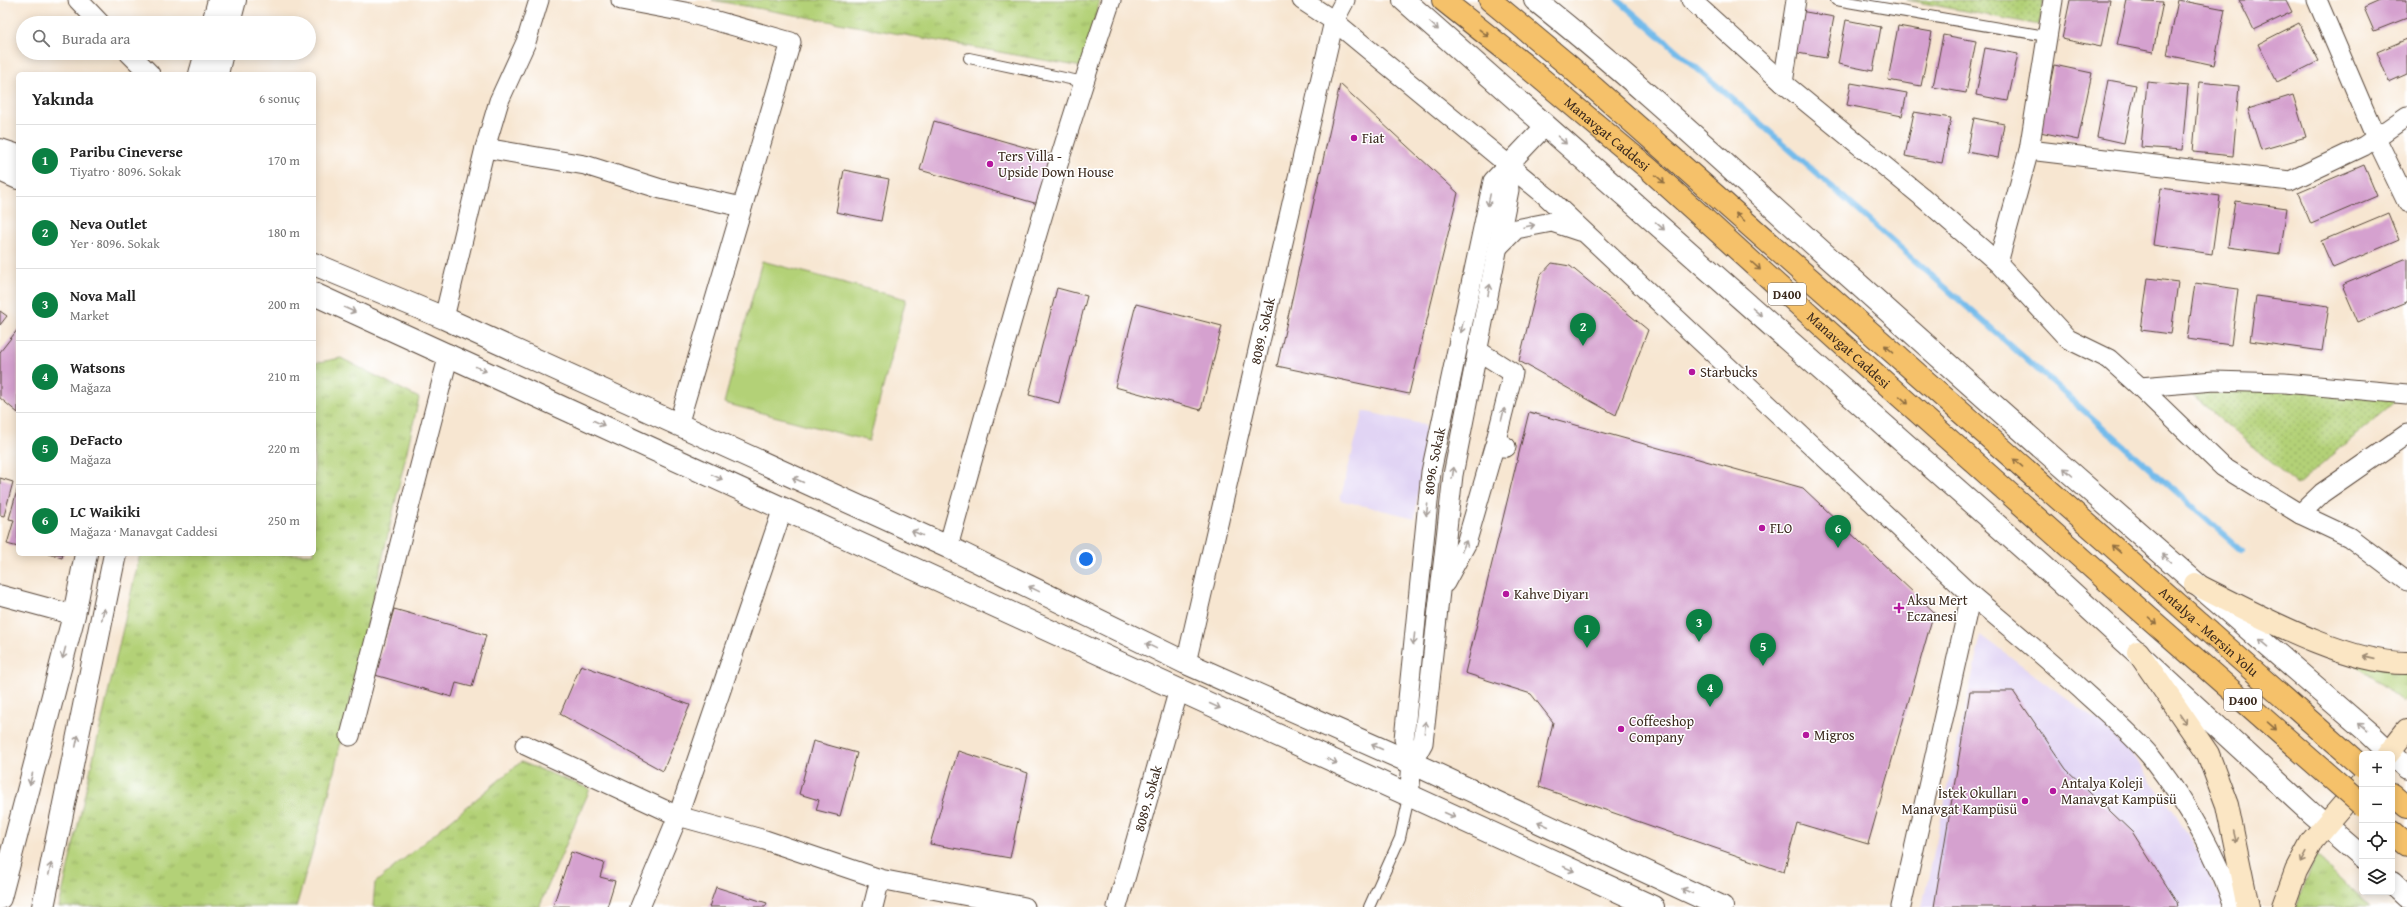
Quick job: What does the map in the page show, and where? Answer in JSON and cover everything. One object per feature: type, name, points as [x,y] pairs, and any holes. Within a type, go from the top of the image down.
[{"type":"highway","name":"Manavgat Caddesi","points":[[1443,0],[1526,66],[1649,170],[2124,596]]},
{"type":"highway","name":"Manavgat Caddesi","points":[[1490,0],[1574,70],[2145,575]]},
{"type":"highway","name":"Antalya - Mersin Yolu","points":[[2145,575],[2359,764]]},
{"type":"highway","name":"Antalya - Mersin Yolu","points":[[2124,596],[2359,802]]},
{"type":"highway","points":[[2395,797],[2407,807]]},
{"type":"highway","points":[[2395,835],[2407,845]]},
{"type":"main road","points":[[2196,584],[2299,634],[2338,649],[2369,657],[2407,663]]},
{"type":"main road","points":[[2138,652],[2208,754],[2227,805],[2248,907]]},
{"type":"main road","points":[[2392,751],[2407,730]]},
{"type":"main road","points":[[2283,907],[2296,871],[2312,841],[2325,824],[2359,786]]},
{"type":"street","points":[[78,0],[93,16]]},
{"type":"street","points":[[215,16],[219,0]]},
{"type":"street","points":[[231,16],[235,0]]},
{"type":"street","points":[[444,318],[485,148],[499,101],[526,42],[540,0]]},
{"type":"street","points":[[620,0],[685,12],[791,42],[678,425]]},
{"type":"street","points":[[948,547],[1019,294],[1084,82],[1112,0]]},
{"type":"street","points":[[1302,0],[1334,21],[1508,166],[1585,233],[1972,595],[2048,659],[2117,721],[2150,757],[2186,806],[2222,872],[2234,907]]},
{"type":"street","name":"8089. Sokak","points":[[1186,663],[1334,21],[1345,0]]},
{"type":"street","points":[[1404,0],[1861,403],[2138,652],[2359,854]]},
{"type":"street","points":[[1535,0],[1602,53],[1858,285],[2196,584],[2370,734],[2387,751]]},
{"type":"street","points":[[1691,0],[1784,83],[1921,196],[1998,263],[2068,339],[2109,359],[2223,467],[2300,514],[2349,536],[2407,581]]},
{"type":"street","points":[[1784,83],[1796,0]]},
{"type":"street","points":[[1998,263],[2029,150],[2046,36],[2053,0]]},
{"type":"street","points":[[2317,0],[2376,138],[2407,202]]},
{"type":"street","points":[[136,60],[148,72]]},
{"type":"street","points":[[201,72],[204,60]]},
{"type":"street","points":[[217,72],[220,60]]},
{"type":"street","points":[[2029,150],[2290,181],[2376,138],[2407,116]]},
{"type":"street","name":"8096. Sokak","points":[[1409,797],[1412,763],[1404,739],[1431,472],[1493,181],[1546,125]]},
{"type":"street","points":[[485,148],[585,165],[661,189],[742,207]]},
{"type":"street","points":[[0,150],[16,155]]},
{"type":"street","name":"8096. Sokak","points":[[1412,763],[1423,743],[1453,475],[1509,190],[1508,166]]},
{"type":"street","points":[[0,170],[16,177]]},
{"type":"street","points":[[1498,247],[1516,229],[1552,222],[1585,233]]},
{"type":"street","points":[[316,265],[444,318],[948,547],[1186,663],[1412,763],[1722,907]]},
{"type":"street","points":[[316,295],[449,354],[1179,689],[1409,797],[1652,907]]},
{"type":"street","points":[[1440,593],[1466,544],[1494,447],[1506,446],[1496,440],[1513,373],[1477,350]]},
{"type":"street","points":[[350,736],[449,354]]},
{"type":"street","points":[[2140,387],[2214,381],[2291,384],[2407,394]]},
{"type":"street","points":[[2300,514],[2322,493],[2407,434]]},
{"type":"street","points":[[640,907],[678,816],[783,508]]},
{"type":"street","points":[[0,898],[74,615],[86,556]]},
{"type":"street","points":[[42,907],[115,556]]},
{"type":"street","points":[[0,595],[74,615]]},
{"type":"street","points":[[1901,907],[1972,595]]},
{"type":"street","name":"8089. Sokak","points":[[1118,907],[1179,689]]},
{"type":"street","points":[[526,745],[678,816],[765,840],[880,879],[1025,907]]},
{"type":"street","points":[[2395,758],[2407,768]]},
{"type":"street","points":[[873,907],[880,879]]},
{"type":"street","points":[[2395,886],[2407,897]]},
{"type":"lane","points":[[1836,0],[2046,36]]},
{"type":"lane","points":[[969,58],[1084,82]]},
{"type":"lane","points":[[1369,907],[1400,838],[1409,797]]},
{"type":"shaded area","points":[[1363,411],[1426,425],[1415,518],[1340,500]]},
{"type":"shaded area","name":"Antalya Koleji Manavgat Kampüsü","points":[[1981,635],[2106,728],[2141,766],[2177,816],[2199,854],[2219,896],[2221,907],[1922,907]]},
{"type":"green space","points":[[712,0],[1100,0],[1082,67]]},
{"type":"green space","points":[[1907,0],[2044,0],[2039,25]]},
{"type":"green space","points":[[762,261],[906,299],[869,441],[724,403]]},
{"type":"green space","points":[[341,358],[419,398],[328,798],[296,907],[59,907],[140,556],[316,556],[316,363]]},
{"type":"green space","points":[[2175,381],[2400,397],[2298,485]]},
{"type":"green space","points":[[2348,659],[2407,668],[2407,700],[2404,702]]},
{"type":"green space","points":[[521,762],[590,789],[539,907],[373,907],[375,883]]},
{"type":"green space","points":[[2316,856],[2370,907],[2296,907]]},
{"type":"building","points":[[2070,0],[2110,0],[2101,47],[2062,39]]},
{"type":"building","points":[[2127,0],[2163,2],[2153,52],[2117,45]]},
{"type":"building","points":[[2178,0],[2225,9],[2214,65],[2167,55]]},
{"type":"building","points":[[2239,0],[2286,0],[2292,12],[2254,30]]},
{"type":"building","points":[[2382,0],[2407,0],[2407,18],[2374,31],[2364,8]]},
{"type":"building","points":[[1800,11],[1834,17],[1826,58],[1792,52]]},
{"type":"building","points":[[1846,20],[1881,27],[1873,71],[1838,64]]},
{"type":"building","points":[[2299,23],[2319,61],[2277,82],[2258,44]]},
{"type":"building","points":[[1898,26],[1932,32],[1921,86],[1888,80]]},
{"type":"building","points":[[1943,35],[1976,41],[1966,93],[1933,87]]},
{"type":"building","points":[[2407,39],[2407,74],[2389,82],[2377,52]]},
{"type":"building","points":[[1985,48],[2018,54],[2008,101],[1976,95]]},
{"type":"building","points":[[2054,65],[2092,73],[2078,140],[2040,132]]},
{"type":"building","points":[[2108,80],[2136,85],[2124,143],[2097,137]]},
{"type":"building","points":[[2147,82],[2188,86],[2182,150],[2141,147]]},
{"type":"building","points":[[2199,82],[2239,86],[2233,156],[2193,152]]},
{"type":"building","points":[[1851,83],[1907,93],[1902,116],[1847,105]]},
{"type":"building","points":[[1340,84],[1458,193],[1409,394],[1277,366]]},
{"type":"building","points":[[2293,95],[2306,137],[2261,150],[2248,109]]},
{"type":"building","points":[[1914,112],[1951,118],[1942,163],[1905,156]]},
{"type":"building","points":[[1974,118],[2004,124],[1998,158],[1967,152]]},
{"type":"building","name":"Ters Villa - Upside Down House","points":[[934,121],[1059,157],[1045,206],[920,170]]},
{"type":"building","points":[[2364,165],[2377,196],[2311,224],[2298,193]]},
{"type":"building","points":[[844,170],[889,179],[881,221],[836,212]]},
{"type":"building","points":[[2161,188],[2220,196],[2212,254],[2153,245]]},
{"type":"building","points":[[2235,201],[2287,208],[2280,254],[2228,247]]},
{"type":"building","points":[[2388,213],[2399,240],[2333,268],[2321,241]]},
{"type":"building","points":[[2407,258],[2407,302],[2358,322],[2342,285]]},
{"type":"building","points":[[1552,263],[1570,266],[1648,330],[1616,415],[1519,361],[1540,276]]},
{"type":"building","points":[[2148,278],[2178,282],[2171,334],[2141,330]]},
{"type":"building","points":[[2195,283],[2238,289],[2231,345],[2187,339]]},
{"type":"building","points":[[1057,288],[1087,296],[1059,403],[1029,395]]},
{"type":"building","points":[[2256,296],[2329,306],[2322,351],[2250,341]]},
{"type":"building","points":[[1136,304],[1222,326],[1201,410],[1115,387]]},
{"type":"building","points":[[0,311],[7,316],[0,325]]},
{"type":"building","points":[[16,332],[16,411],[0,398],[0,352]]},
{"type":"building","points":[[1529,412],[1803,488],[1934,612],[1868,844],[1797,823],[1784,872],[1539,787],[1553,722],[1531,694],[1465,673]]},
{"type":"building","points":[[0,478],[13,482],[4,516],[0,515]]},
{"type":"building","points":[[16,494],[16,546],[7,544],[14,520],[9,519]]},
{"type":"building","points":[[394,609],[486,635],[472,687],[456,683],[452,697],[375,675]]},
{"type":"building","points":[[581,665],[690,705],[663,771],[560,714]]},
{"type":"building","name":"Antalya Koleji Manavgat Kampüsü","points":[[1970,691],[2013,691],[2066,769],[2133,833],[2177,902],[2178,907],[1934,907]]},
{"type":"building","points":[[813,741],[857,753],[840,816],[816,810],[819,800],[799,794]]},
{"type":"building","points":[[958,751],[1028,773],[1010,858],[930,844]]},
{"type":"building","points":[[571,852],[604,863],[600,877],[615,881],[607,907],[553,906]]},
{"type":"building","points":[[716,887],[767,903],[765,907],[709,907]]},
{"type":"waterway","points":[[1618,0],[1744,109],[2241,550]]},
{"type":"place","name":"Fiat","points":[[1354,138]]},
{"type":"place","name":"Ters Villa - Upside Down House","points":[[990,164]]},
{"type":"place","name":"Neva Outlet","points":[[1583,346]]},
{"type":"place","name":"Starbucks","points":[[1692,372]]},
{"type":"place","name":"FLO","points":[[1762,528]]},
{"type":"place","name":"LC Waikiki","points":[[1838,548]]},
{"type":"place","name":"Kahve Diyarı","points":[[1506,594]]},
{"type":"place","name":"Aksu Mert Eczanesi","points":[[1899,608]]},
{"type":"place","name":"Nova Mall","points":[[1699,642]]},
{"type":"place","name":"Paribu Cineverse","points":[[1587,648]]},
{"type":"place","name":"DeFacto","points":[[1763,666]]},
{"type":"place","name":"Watsons","points":[[1710,707]]},
{"type":"place","name":"Coffeeshop Company","points":[[1621,729]]},
{"type":"place","name":"Migros","points":[[1806,735]]},
{"type":"place","name":"Antalya Koleji Manavgat Kampüsü","points":[[2053,791]]},
{"type":"place","name":"İstek Okulları Manavgat Kampüsü","points":[[2025,801]]}]
